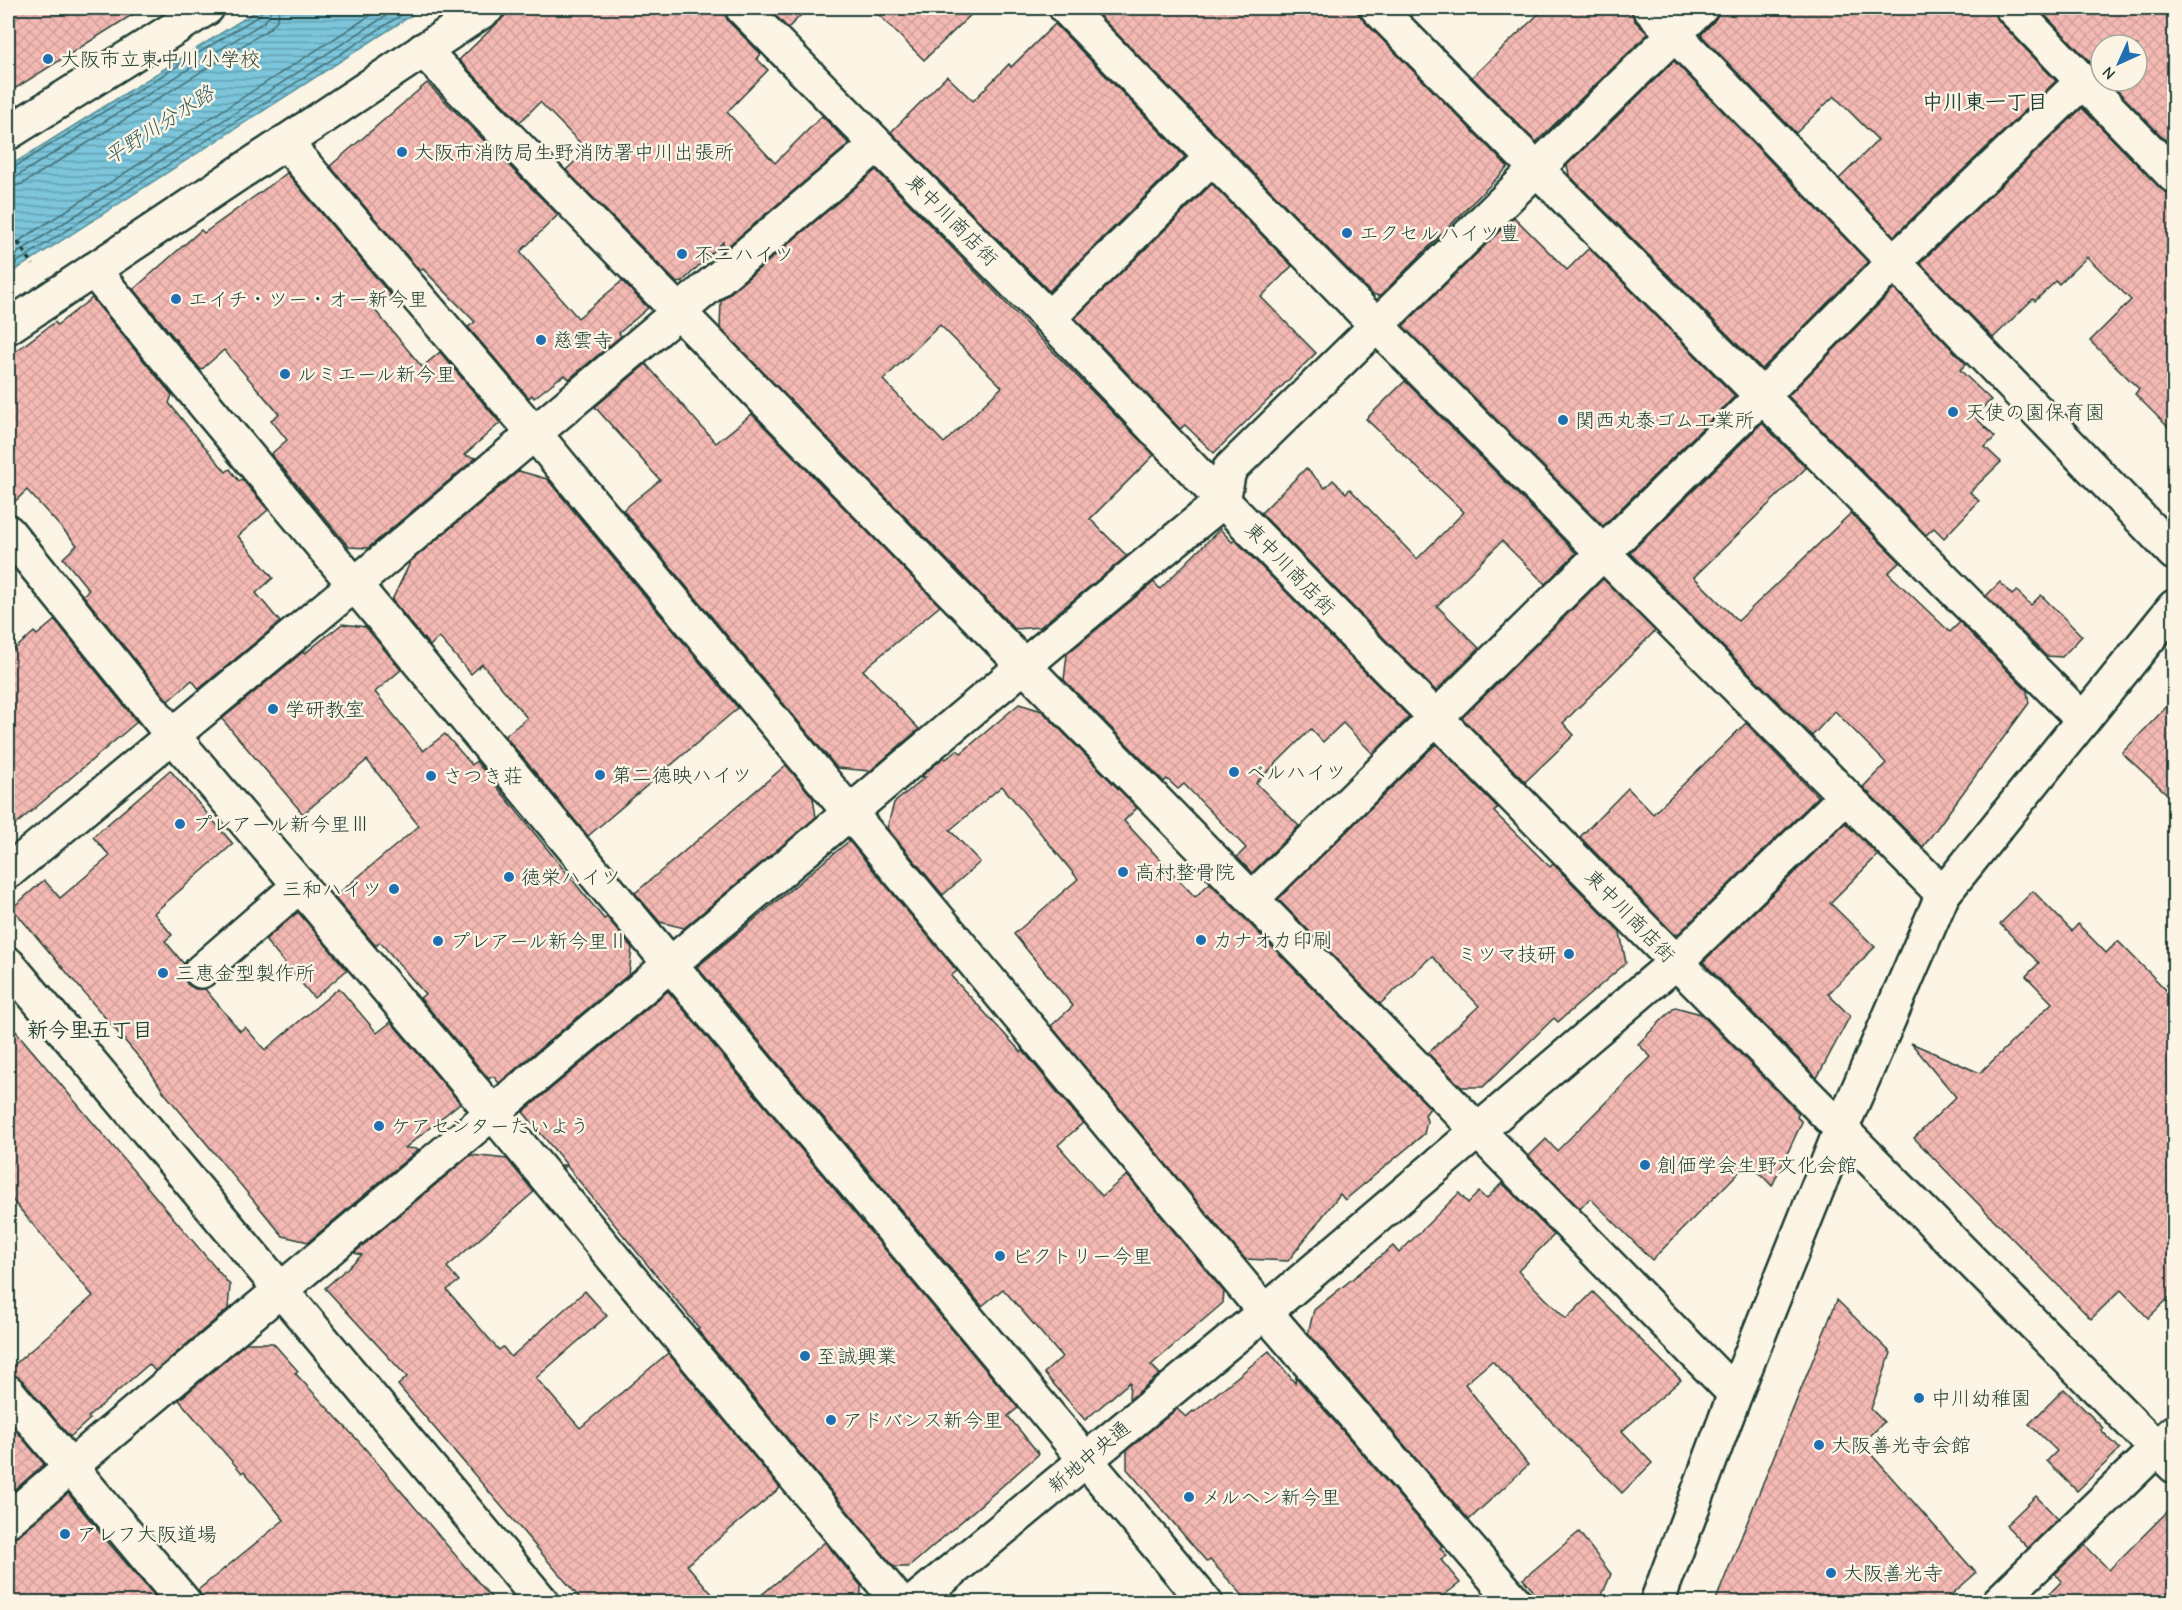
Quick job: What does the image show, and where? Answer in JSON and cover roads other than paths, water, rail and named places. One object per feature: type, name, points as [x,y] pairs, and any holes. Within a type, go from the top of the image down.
[{"type":"street","points":[[8,133],[207,8]]},
{"type":"street","points":[[8,327],[487,8]]},
{"type":"street","name":"東中川商店街","points":[[742,8],[1049,318],[1223,501],[1676,962],[2169,1448]]},
{"type":"street","points":[[1066,8],[1376,325],[1943,894]]},
{"type":"street","points":[[1377,8],[1534,169],[2083,720]]},
{"type":"street","points":[[1649,8],[2175,553]]},
{"type":"street","points":[[8,1520],[280,1288],[670,964],[1024,663],[1223,501],[1229,470],[1701,8]]},
{"type":"street","points":[[2012,8],[2175,176]]},
{"type":"street","points":[[423,50],[1024,663],[1476,1132],[1735,1394]]},
{"type":"street","points":[[1252,899],[1761,397],[1894,262],[2083,81]]},
{"type":"street","points":[[285,142],[534,433],[1265,1312],[1515,1602]]},
{"type":"street","points":[[8,872],[354,585],[877,145]]},
{"type":"street","points":[[1049,318],[1212,157]]},
{"type":"street","points":[[93,270],[670,964],[1205,1602]]},
{"type":"street","points":[[8,532],[172,735],[492,1112],[899,1602]]},
{"type":"street","points":[[1657,1602],[1735,1394],[1842,1127],[1943,894],[2175,607]]},
{"type":"street","name":"新地中央通","points":[[914,1602],[1265,1312],[1676,962],[1845,797]]},
{"type":"street","points":[[201,971],[300,885]]},
{"type":"street","points":[[8,964],[542,1602]]},
{"type":"street","points":[[8,1392],[184,1602]]},
{"type":"street","points":[[1999,1602],[2169,1448]]},
{"type":"water","name":"平野川分水路","points":[[261,8],[423,8],[8,275],[8,167]]},
{"type":"place","name":"大阪市立東中川小学校","points":[[48,59]]},
{"type":"place","name":"大阪市消防局生野消防署中川出張所","points":[[402,152]]},
{"type":"place","name":"エクセルハイツ豊","points":[[1347,233]]},
{"type":"place","name":"不二ハイツ","points":[[682,254]]},
{"type":"place","name":"エイチ・ツー・オー新今里","points":[[176,299]]},
{"type":"place","name":"慈雲寺","points":[[541,340]]},
{"type":"place","name":"ルミエール新今里","points":[[285,374]]},
{"type":"place","name":"天使の園保育園","points":[[1953,412]]},
{"type":"place","name":"関西丸泰ゴム工業所","points":[[1563,420]]},
{"type":"place","name":"学研教室","points":[[273,709]]},
{"type":"place","name":"ベルハイツ","points":[[1234,772]]},
{"type":"place","name":"第二徳映ハイツ","points":[[600,775]]},
{"type":"place","name":"さつき荘","points":[[431,776]]},
{"type":"place","name":"プレアール新今里Ⅲ","points":[[180,824]]},
{"type":"place","name":"高村整骨院","points":[[1123,872]]},
{"type":"place","name":"徳栄ハイツ","points":[[509,877]]},
{"type":"place","name":"三和ハイツ","points":[[394,889]]},
{"type":"place","name":"カナオカ印刷","points":[[1201,940]]},
{"type":"place","name":"プレアール新今里Ⅱ","points":[[438,941]]},
{"type":"place","name":"ミツマ技研","points":[[1569,954]]},
{"type":"place","name":"三恵金型製作所","points":[[163,973]]},
{"type":"place","name":"ケアセンターたいよう","points":[[379,1126]]},
{"type":"place","name":"創価学会生野文化会館","points":[[1645,1165]]},
{"type":"place","name":"ビクトリー今里","points":[[1000,1256]]},
{"type":"place","name":"至誠興業","points":[[805,1356]]},
{"type":"place","name":"中川幼稚園","points":[[1919,1398]]},
{"type":"place","name":"アドバンス新今里","points":[[831,1420]]},
{"type":"place","name":"大阪善光寺会館","points":[[1819,1445]]},
{"type":"place","name":"メルヘン新今里","points":[[1189,1497]]},
{"type":"place","name":"アレフ大阪道場","points":[[65,1534]]},
{"type":"place","name":"大阪善光寺","points":[[1831,1573]]},
{"type":"district","name":"中川東一丁目","points":[[1985,102]]},
{"type":"district","name":"新今里五丁目","points":[[90,1030]]}]
